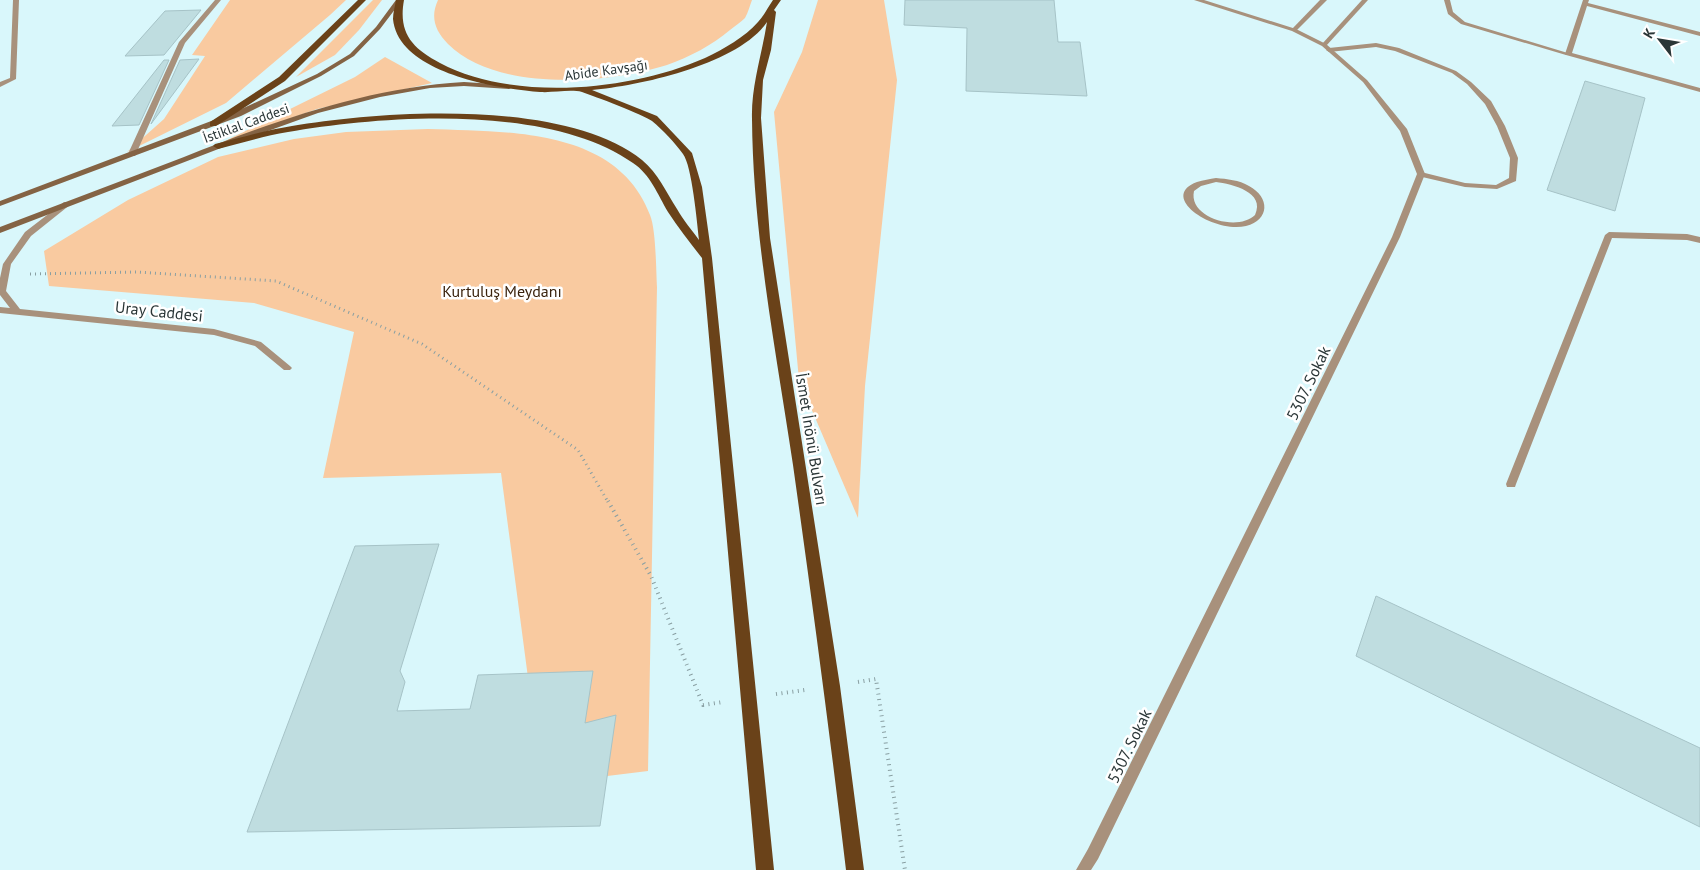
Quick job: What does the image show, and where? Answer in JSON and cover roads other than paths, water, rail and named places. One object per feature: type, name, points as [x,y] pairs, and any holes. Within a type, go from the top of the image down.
[{"type":"main road","points":[[213,124],[282,79],[362,0]]},
{"type":"main road","name":"İstiklal Caddesi","points":[[0,204],[238,114],[319,75],[352,55],[378,28],[399,0]]},
{"type":"main road","name":"Abide Kavşağı","points":[[399,0],[398,21],[407,43],[430,62],[465,78],[510,87],[545,90],[582,89],[632,83],[680,71],[721,54],[752,34],[775,6]]},
{"type":"main road","name":"İsmet İnönü Bulvarı","points":[[775,6],[768,50],[759,80],[756,118],[765,238],[832,686],[856,870]]},
{"type":"main road","name":"İstiklal Caddesi","points":[[0,230],[218,146],[315,111],[380,95],[430,86],[464,84],[510,87]]},
{"type":"main road","points":[[582,89],[654,118],[689,155],[697,187],[707,258],[766,870]]},
{"type":"main road","points":[[218,146],[294,128],[331,123],[424,117],[523,121],[575,130],[611,144],[638,160],[658,182],[673,211],[707,258]]},
{"type":"street","points":[[0,85],[13,79],[16,0]]},
{"type":"street","points":[[132,154],[182,42],[218,0]]},
{"type":"street","points":[[1197,0],[1294,30],[1326,48],[1365,81],[1404,131],[1421,174],[1465,185],[1497,187],[1513,179],[1514,158],[1501,126],[1488,104],[1468,83],[1454,72],[1397,49],[1376,45],[1326,48]]},
{"type":"street","points":[[1294,30],[1324,0]]},
{"type":"street","points":[[1326,48],[1365,0]]},
{"type":"street","points":[[1447,0],[1450,13],[1463,23],[1700,90]]},
{"type":"street","points":[[1568,54],[1586,2],[1700,34]]},
{"type":"street","name":"5307. Sokak","points":[[1083,870],[1093,854],[1396,237],[1421,174]]},
{"type":"street","points":[[1205,181],[1228,181],[1239,184],[1258,196],[1262,204],[1262,211],[1259,217],[1252,222],[1241,225],[1216,223],[1195,212],[1189,204],[1188,196],[1190,190],[1205,181]]},
{"type":"street","points":[[17,312],[2,291],[7,264],[28,234],[67,204]]},
{"type":"street","points":[[1511,484],[1609,235],[1687,237],[1700,240]]},
{"type":"street","name":"Uray Caddesi","points":[[0,310],[214,332],[258,344],[287,368]]},
{"type":"park label","name":"Kurtuluş Meydanı","points":[[502,291]]}]
